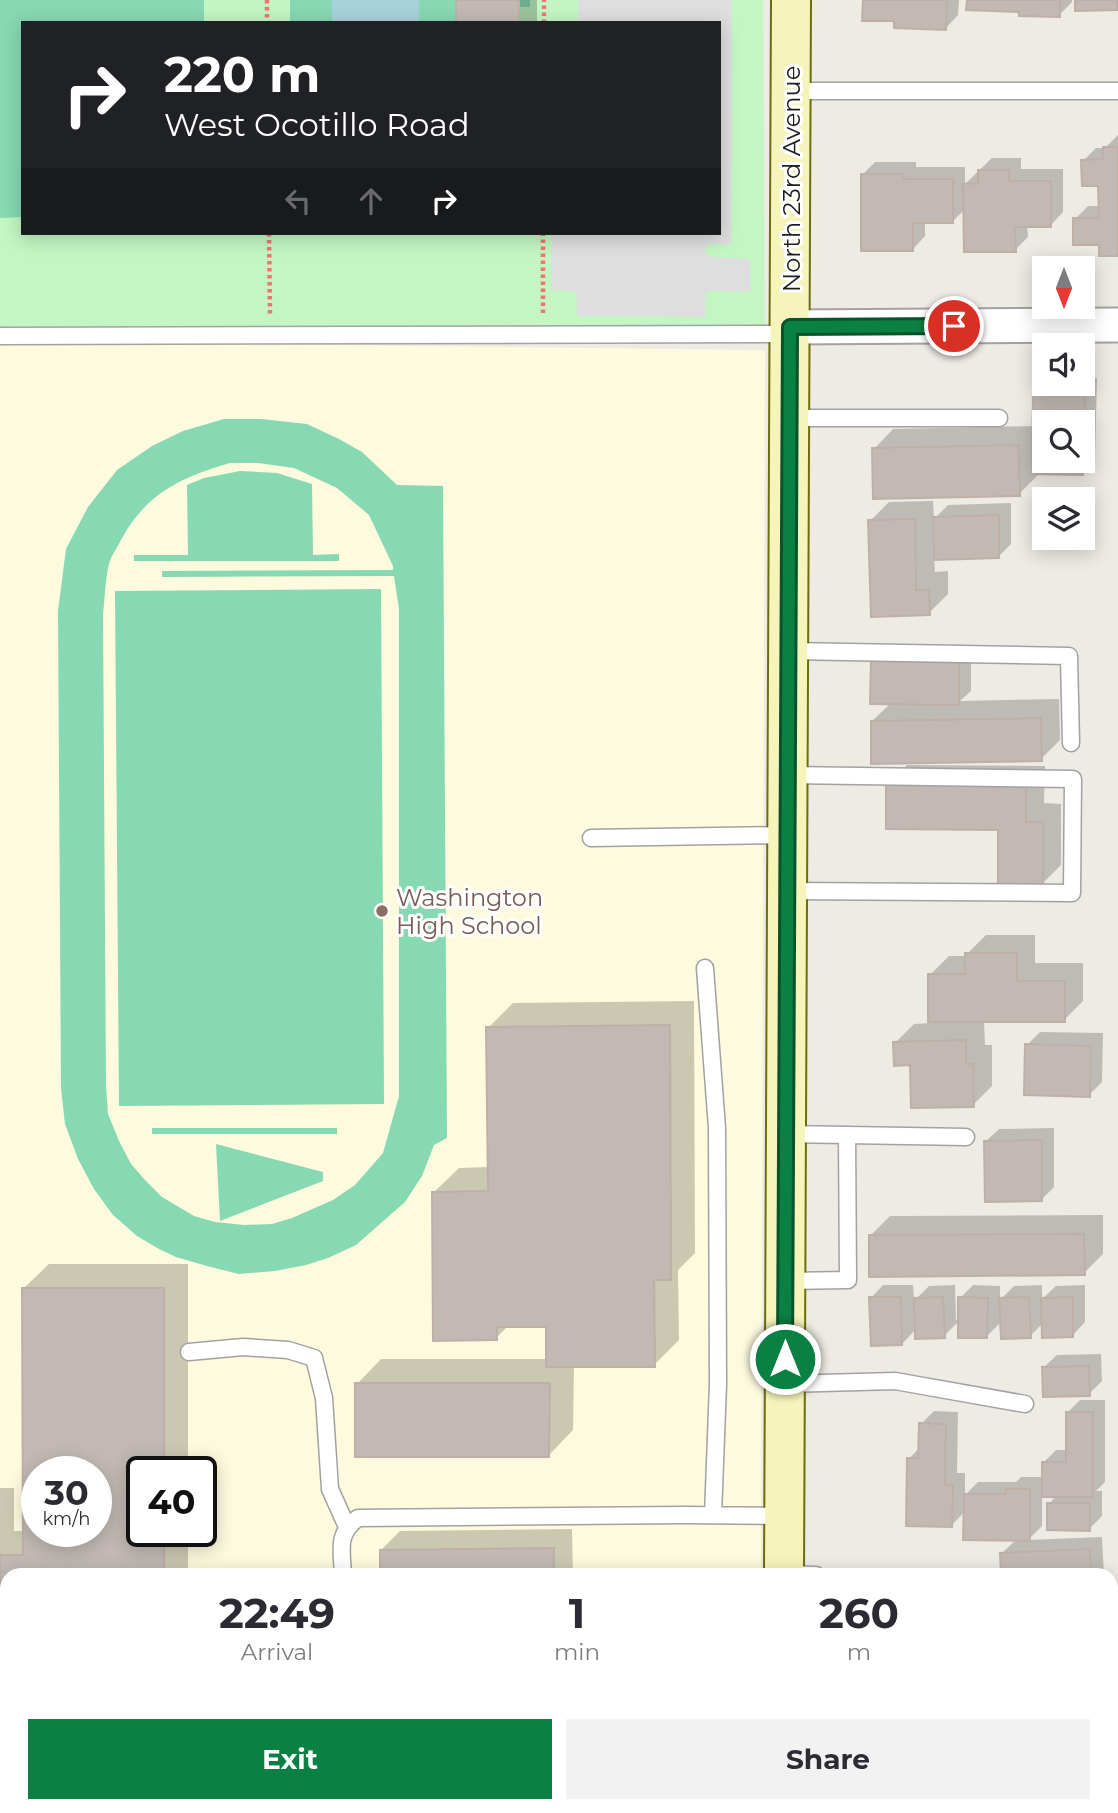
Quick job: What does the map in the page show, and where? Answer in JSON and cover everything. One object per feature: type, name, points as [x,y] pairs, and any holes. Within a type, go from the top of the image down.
[{"type":"street","name":"North 23rd Avenue","points":[[784,1568],[792,0]]},
{"type":"street","points":[[790,330],[1118,326]]},
{"type":"lane","points":[[791,91],[1118,91]]},
{"type":"lane","points":[[0,336],[543,334],[790,330]]},
{"type":"lane","points":[[789,418],[999,418]]},
{"type":"lane","points":[[789,651],[1069,656],[1071,743]]},
{"type":"lane","points":[[787,891],[1072,893],[1073,779],[788,775]]},
{"type":"lane","points":[[591,838],[788,835]]},
{"type":"lane","points":[[705,968],[717,1128],[718,1384],[713,1515]]},
{"type":"lane","points":[[786,1134],[966,1137]]},
{"type":"lane","points":[[786,1281],[848,1280],[847,1135]]},
{"type":"lane","points":[[190,1352],[243,1347],[288,1350],[314,1358],[324,1398],[330,1489],[346,1527]]},
{"type":"lane","points":[[785,1384],[895,1381],[1025,1404]]},
{"type":"lane","points":[[343,1568],[342,1540],[346,1527],[358,1518],[785,1516]]},
{"type":"path","points":[[267,0],[267,21]]},
{"type":"path","points":[[544,0],[544,21]]},
{"type":"path","points":[[269,235],[270,335]]},
{"type":"path","points":[[543,235],[543,334]]},
{"type":"shaded area","points":[[578,0],[732,0],[731,245],[710,244],[705,251],[711,257],[750,259],[750,292],[707,293],[705,317],[577,316],[575,292],[551,290],[551,235],[721,235],[721,21],[578,21]]},
{"type":"shaded area","name":"Washington High School","points":[[265,344],[765,350],[761,1568],[0,1568],[0,345]]},
{"type":"green space","points":[[0,0],[763,0],[765,331],[0,332]]},
{"type":"green space","points":[[0,0],[204,0],[204,21],[21,21],[21,217],[0,218]]},
{"type":"green space","points":[[290,0],[530,0],[530,7],[519,7],[519,21],[290,21]]},
{"type":"green space","points":[[224,419],[261,419],[307,424],[362,452],[397,485],[443,486],[447,1138],[434,1145],[422,1176],[405,1202],[356,1245],[328,1258],[275,1271],[239,1274],[207,1266],[176,1257],[137,1236],[113,1215],[94,1189],[78,1159],[65,1124],[61,1088],[58,611],[66,549],[88,507],[117,470],[152,446],[183,431]],"holes":[[[230,463],[258,463],[294,468],[337,488],[369,515],[393,570],[162,571],[162,577],[394,576],[399,609],[399,1096],[383,1153],[355,1185],[333,1200],[292,1218],[272,1224],[244,1225],[215,1222],[194,1216],[162,1197],[131,1164],[108,1114],[103,614],[110,561],[142,510],[167,489],[196,474]]]},
{"type":"green space","points":[[240,471],[277,473],[312,484],[313,555],[339,554],[339,561],[134,561],[134,555],[188,555],[187,485],[204,478]]},
{"type":"green space","points":[[381,589],[384,1104],[119,1106],[115,591]]},
{"type":"green space","points":[[152,1128],[337,1128],[337,1134],[152,1134]]},
{"type":"green space","points":[[216,1144],[323,1172],[323,1181],[220,1221]]},
{"type":"water","points":[[332,0],[419,0],[419,21],[332,21]]},
{"type":"building","points":[[456,0],[519,0],[519,21],[456,21]]},
{"type":"building","points":[[863,0],[947,0],[946,30],[894,28],[894,21],[862,21]]},
{"type":"building","points":[[967,0],[1060,0],[1060,17],[966,10]]},
{"type":"building","points":[[1075,0],[1117,0],[1117,10],[1075,11]]},
{"type":"building","points":[[1103,147],[1118,147],[1118,256],[1099,256],[1099,245],[1073,245],[1073,218],[1099,218],[1098,186],[1082,186],[1081,160],[1103,159]]},
{"type":"building","points":[[978,170],[1009,170],[1009,181],[1051,181],[1051,227],[1015,227],[1016,252],[964,252],[963,184],[978,183]]},
{"type":"building","points":[[861,174],[904,174],[904,179],[953,179],[953,223],[913,223],[913,251],[861,251]]},
{"type":"building","points":[[1033,396],[1085,396],[1085,410],[1033,410]]},
{"type":"building","points":[[1019,445],[1020,496],[873,499],[872,448]]},
{"type":"building","points":[[1032,473],[1083,473],[1032,474]]},
{"type":"building","points":[[999,515],[999,558],[934,560],[933,517]]},
{"type":"building","points":[[915,519],[916,590],[929,590],[930,615],[871,617],[868,520]]},
{"type":"building","points":[[871,661],[959,662],[959,705],[870,704]]},
{"type":"building","points":[[1041,718],[1042,761],[871,764],[871,721]]},
{"type":"building","points":[[886,784],[1026,785],[1026,822],[1043,822],[1043,886],[998,885],[998,830],[886,829]]},
{"type":"building","points":[[965,953],[1017,953],[1017,981],[1065,981],[1065,1022],[928,1022],[928,974],[965,974]]},
{"type":"building","points":[[670,1025],[671,1280],[654,1280],[655,1367],[546,1367],[546,1327],[497,1327],[497,1340],[433,1341],[432,1192],[488,1191],[486,1027]]},
{"type":"building","points":[[966,1040],[966,1064],[973,1064],[974,1107],[911,1108],[910,1065],[894,1066],[893,1042]]},
{"type":"building","points":[[1025,1044],[1091,1046],[1090,1097],[1024,1095]]},
{"type":"building","points":[[1042,1140],[1042,1201],[985,1202],[984,1141]]},
{"type":"building","points":[[1084,1234],[1085,1275],[869,1277],[869,1235]]},
{"type":"building","points":[[22,1288],[164,1288],[164,1456],[126,1456],[126,1547],[164,1547],[164,1568],[0,1568],[0,1555],[23,1555],[23,1547],[112,1547],[112,1456],[23,1456]]},
{"type":"building","points":[[869,1297],[901,1297],[902,1345],[871,1346]]},
{"type":"building","points":[[943,1297],[945,1338],[915,1339],[914,1298]]},
{"type":"building","points":[[958,1297],[988,1298],[987,1338],[958,1338]]},
{"type":"building","points":[[1029,1297],[1031,1338],[1001,1339],[999,1298]]},
{"type":"building","points":[[1073,1297],[1073,1337],[1042,1338],[1041,1298]]},
{"type":"building","points":[[1089,1366],[1090,1396],[1043,1397],[1042,1367]]},
{"type":"building","points":[[355,1383],[550,1383],[549,1457],[355,1457]]},
{"type":"building","points":[[1066,1412],[1093,1412],[1093,1497],[1042,1497],[1042,1462],[1066,1462]]},
{"type":"building","points":[[919,1423],[946,1424],[945,1485],[953,1485],[952,1527],[906,1526],[907,1458],[918,1458]]},
{"type":"building","points":[[1006,1489],[1030,1489],[1030,1541],[963,1540],[964,1494],[1006,1494]]},
{"type":"building","points":[[1047,1503],[1090,1503],[1090,1531],[1047,1530]]},
{"type":"building","points":[[554,1548],[554,1568],[380,1568],[380,1550]]},
{"type":"building","points":[[1090,1549],[1091,1568],[1001,1568],[1000,1553]]},
{"type":"place","name":"Washington High School","points":[[382,911]]},
{"type":"route","points":[[785,1359],[790,327],[954,326]]}]
